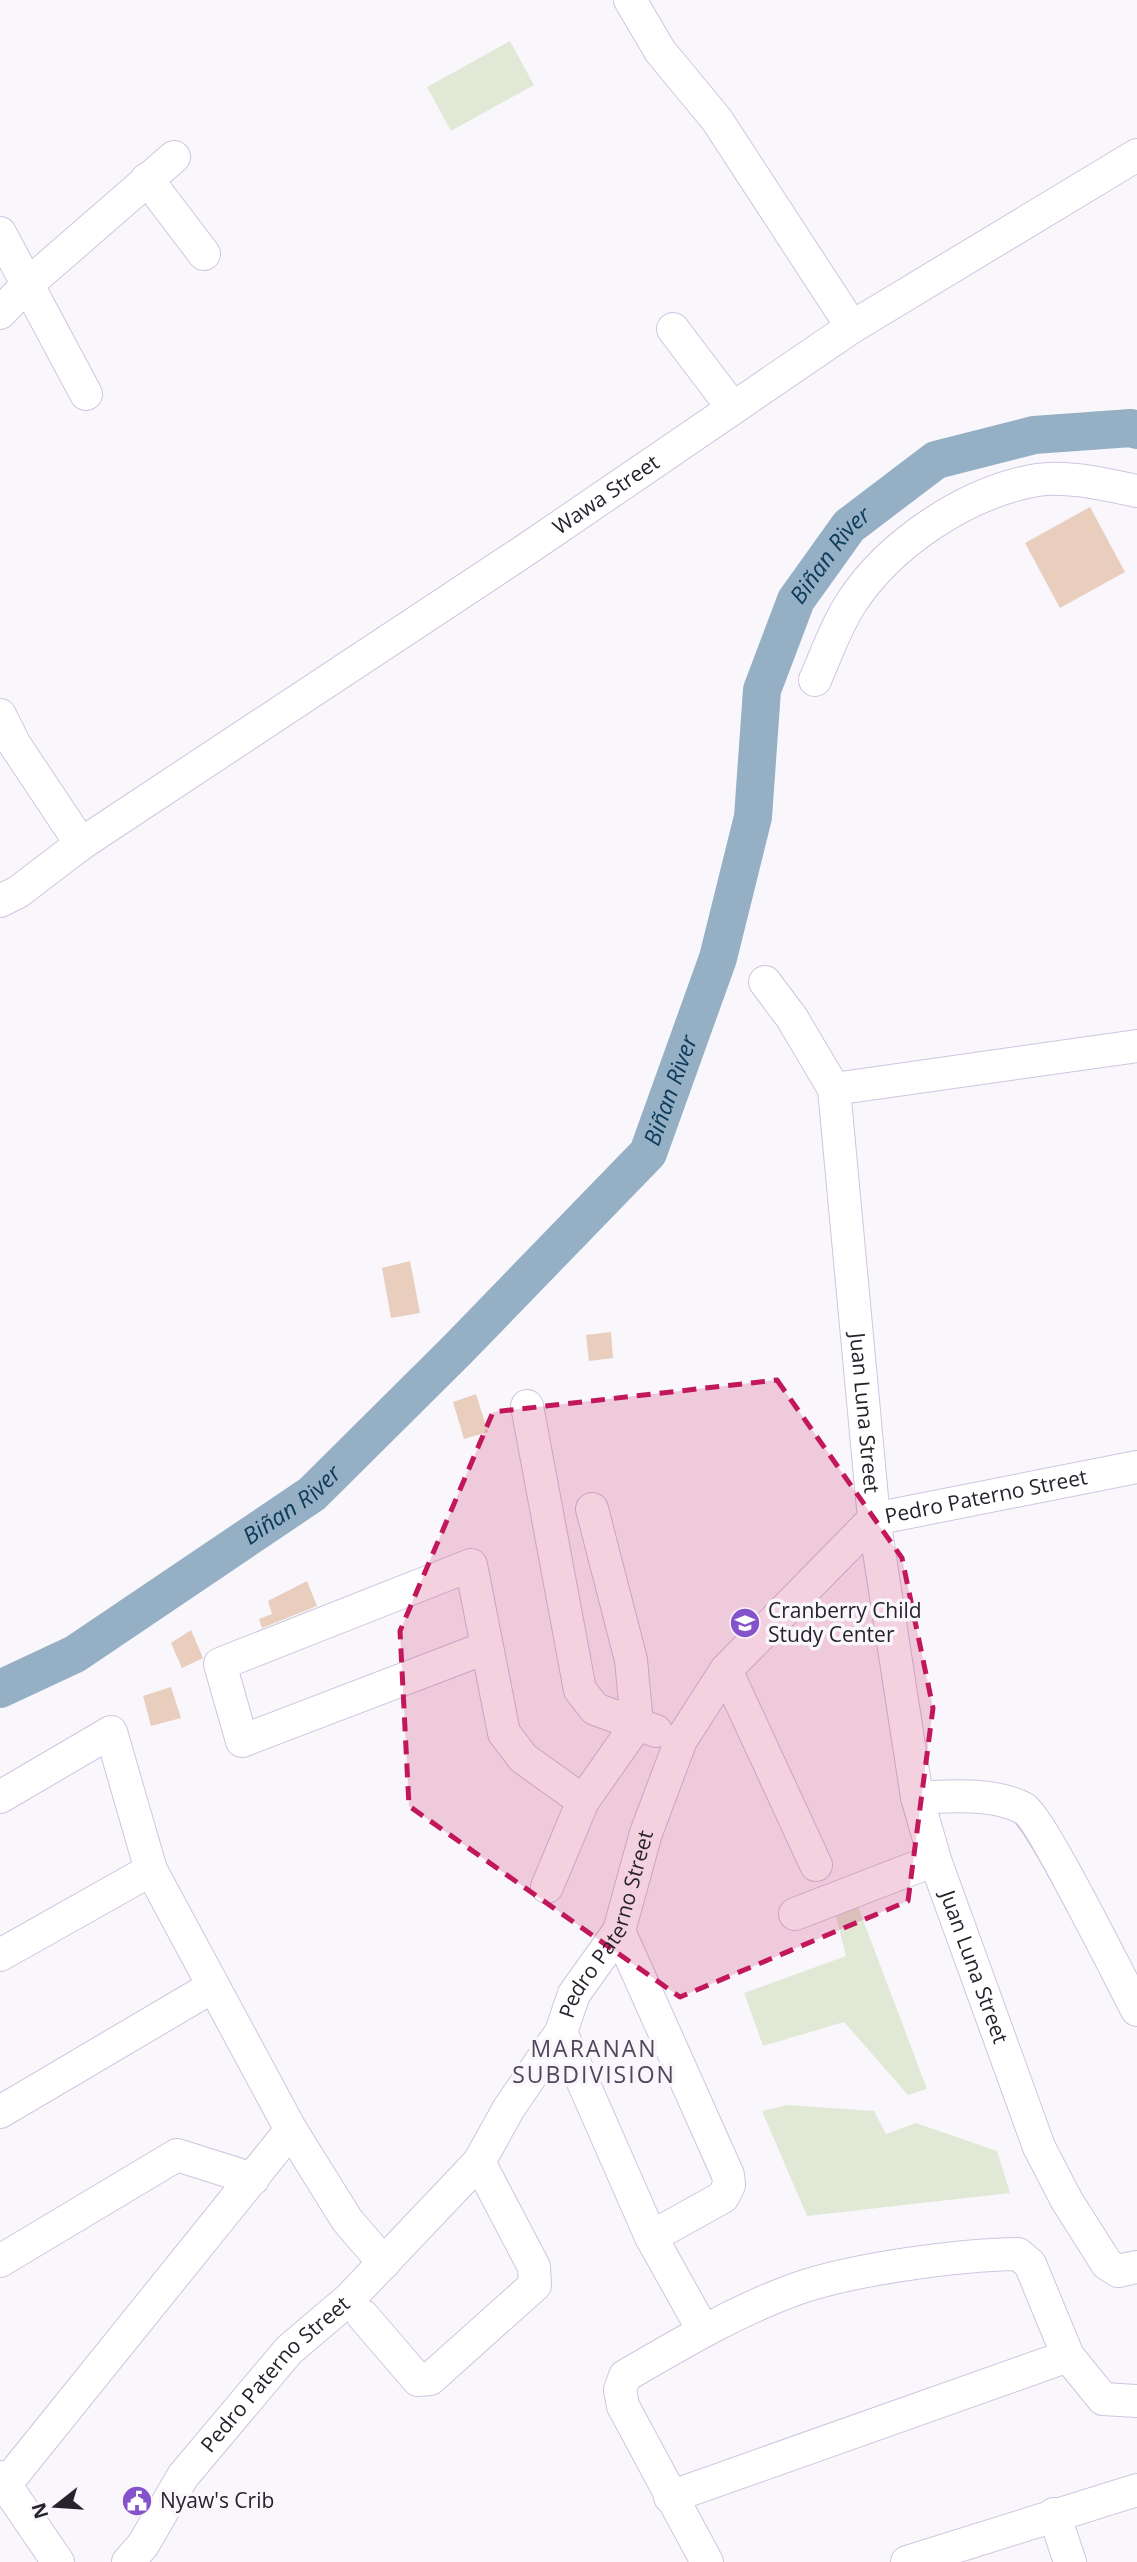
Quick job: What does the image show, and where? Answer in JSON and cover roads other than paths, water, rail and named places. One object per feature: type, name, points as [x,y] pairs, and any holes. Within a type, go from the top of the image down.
[{"type":"street","points":[[630,0],[660,51],[716,120],[852,327]]},
{"type":"street","name":"Wawa Street","points":[[0,901],[18,892],[81,844],[527,549],[852,327],[1137,155]]},
{"type":"street","points":[[0,313],[28,285],[174,157]]},
{"type":"street","points":[[147,179],[204,254]]},
{"type":"street","points":[[0,233],[86,394]]},
{"type":"street","points":[[673,329],[732,407]]},
{"type":"street","points":[[815,680],[849,605],[870,577],[904,542],[944,518],[988,493],[1039,479],[1099,484],[1137,491]]},
{"type":"street","points":[[0,715],[15,745],[81,844]]},
{"type":"street","points":[[765,982],[792,1018],[834,1089],[1137,1046]]},
{"type":"street","name":"Juan Luna Street","points":[[834,1089],[874,1519],[916,1797],[935,1860],[1039,2147],[1067,2201],[1107,2264],[1118,2271],[1137,2267]]},
{"type":"street","points":[[527,1406],[580,1689],[595,1709],[681,1740]]},
{"type":"street","name":"Pedro Paterno Street","points":[[139,2556],[183,2476],[289,2350],[349,2299],[480,2162],[509,2108],[561,2032],[574,1994],[619,1931],[643,1843],[681,1740],[726,1670],[874,1519],[1137,1467]]},
{"type":"street","points":[[547,1887],[583,1801],[637,1724],[631,1660],[592,1509]]},
{"type":"street","points":[[485,1648],[242,1741],[220,1664],[471,1565],[485,1648],[504,1733],[523,1758],[583,1801]]},
{"type":"street","points":[[726,1670],[816,1866]]},
{"type":"street","points":[[0,1797],[111,1732],[150,1870],[290,2130],[347,2220],[384,2263]]},
{"type":"street","points":[[916,1797],[989,1797],[1026,1809],[1045,1837],[1137,2010]]},
{"type":"street","points":[[795,1914],[935,1860]]},
{"type":"street","points":[[0,1955],[150,1870]]},
{"type":"street","points":[[619,1931],[728,2175],[729,2185],[723,2197],[651,2237]]},
{"type":"street","points":[[0,2112],[212,1987]]},
{"type":"street","points":[[561,2032],[651,2237],[703,2330]]},
{"type":"street","points":[[58,2562],[2,2481],[253,2179],[290,2130]]},
{"type":"street","points":[[0,2261],[177,2155],[253,2179]]},
{"type":"street","points":[[363,2316],[418,2380],[430,2379],[535,2285],[534,2267],[480,2162]]},
{"type":"street","points":[[707,2562],[623,2406],[620,2390],[625,2376],[703,2330],[798,2289],[883,2269],[1018,2254],[1030,2264],[1068,2356],[1104,2399],[1137,2400]]},
{"type":"street","points":[[670,2497],[1068,2356]]},
{"type":"street","points":[[907,2562],[939,2557],[1054,2514],[1137,2490]]},
{"type":"street","points":[[1054,2514],[1070,2562]]},
{"type":"waterway","name":"Biñan River","points":[[0,1689],[75,1654],[312,1494],[457,1350],[648,1153],[718,958],[753,817],[762,690],[796,600],[849,526],[936,460],[1034,435],[1131,428],[1137,430]]},
{"type":"place","name":"Cranberry Child Study Center","points":[[745,1623]]},
{"type":"place","name":"Nyaw's Crib","points":[[137,2501]]},
{"type":"district","name":"MARANAN SUBDIVISION","points":[[594,2062]]}]
